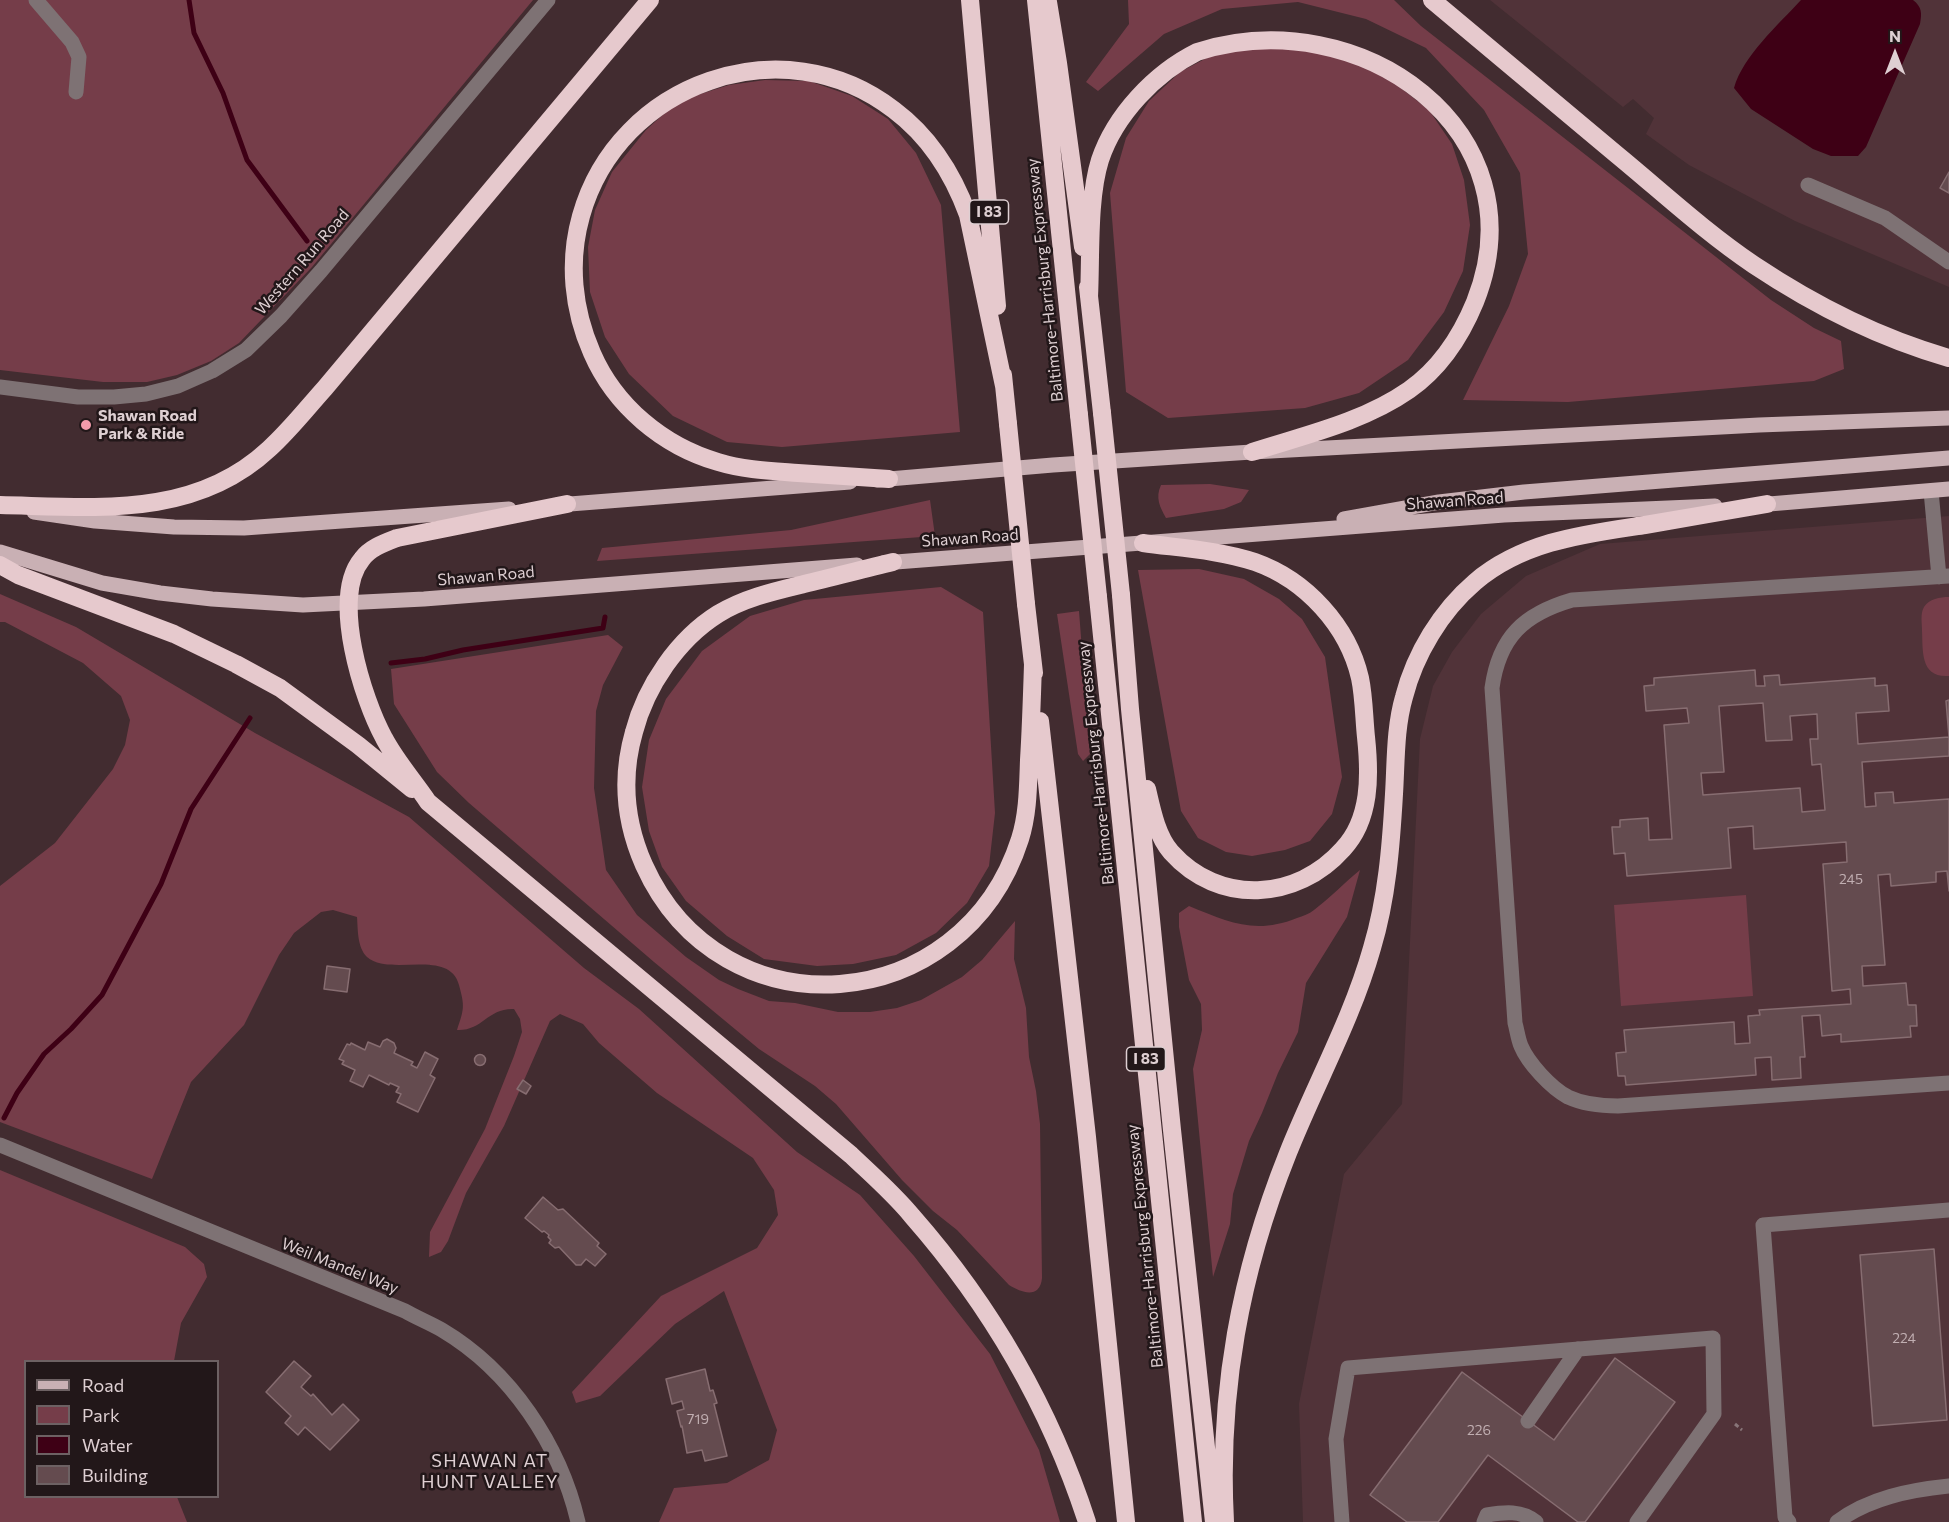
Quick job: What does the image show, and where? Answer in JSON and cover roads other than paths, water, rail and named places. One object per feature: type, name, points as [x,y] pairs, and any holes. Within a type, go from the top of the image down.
[{"type":"highway","points":[[0,505],[136,506],[177,498],[222,481],[269,450],[325,388],[650,0]]},
{"type":"highway","name":"I 83","points":[[970,0],[1026,604],[1086,1125],[1126,1522]]},
{"type":"highway","name":"Baltimore-Harrisburg Expressway","points":[[1036,0],[1193,1522]]},
{"type":"highway","points":[[1047,0],[1058,63],[1102,413],[1130,709],[1214,1522]]},
{"type":"highway","points":[[1432,0],[1704,228],[1752,264],[1839,315],[1885,336],[1949,358]]},
{"type":"highway","points":[[1089,297],[1093,196],[1100,161],[1112,134],[1130,108],[1167,70],[1189,56],[1215,42],[1262,30],[1287,28],[1317,30],[1339,34],[1394,58],[1415,73],[1435,92],[1452,113],[1478,160],[1486,188],[1490,217],[1490,244],[1486,269],[1467,323],[1434,368],[1412,388],[1389,403],[1353,419],[1252,452]]},
{"type":"highway","points":[[888,479],[751,470],[717,462],[672,442],[651,429],[613,390],[598,366],[585,337],[578,310],[573,255],[577,231],[593,181],[620,142],[642,118],[677,94],[703,83],[741,72],[768,69],[793,70],[821,75],[848,84],[893,109],[918,130],[932,147],[962,196],[1004,386]]},
{"type":"highway","points":[[428,802],[385,740],[372,714],[358,672],[349,604],[361,559],[376,547],[397,538],[567,504]]},
{"type":"highway","points":[[1225,1522],[1222,1471],[1227,1402],[1239,1312],[1264,1216],[1288,1152],[1357,992],[1372,949],[1389,867],[1397,732],[1403,698],[1420,654],[1431,634],[1452,606],[1474,583],[1500,563],[1533,548],[1568,537],[1767,504]]},
{"type":"highway","points":[[1130,709],[1158,831],[1171,852],[1209,881],[1260,892],[1281,888],[1306,878],[1328,864],[1345,848],[1357,828],[1369,788],[1370,768],[1360,679],[1344,638],[1331,617],[1299,586],[1279,573],[1255,562],[1234,556],[1143,543]]},
{"type":"highway","points":[[893,562],[780,590],[747,600],[719,614],[699,628],[679,648],[648,693],[637,718],[626,771],[626,801],[630,826],[638,852],[651,880],[668,907],[705,944],[729,960],[755,972],[801,984],[828,985],[855,984],[904,969],[953,941],[977,917],[997,890],[1011,863],[1020,838],[1027,813],[1033,663]]},
{"type":"highway","points":[[0,565],[18,575],[174,634],[280,688],[358,745],[428,802],[851,1155],[911,1214],[956,1268],[991,1317],[1040,1404],[1088,1522]]},
{"type":"main road","points":[[0,505],[95,521],[174,527],[244,528],[1053,465],[1252,452],[1759,425],[1949,418]]},
{"type":"main road","points":[[1258,534],[1438,502],[1524,492],[1949,458]]},
{"type":"main road","name":"Shawan Road","points":[[0,552],[102,583],[160,593],[260,603],[349,604],[1504,515],[1767,504],[1949,489]]},
{"type":"street","points":[[36,0],[72,42],[79,57],[76,92]]},
{"type":"street","name":"Western Run Road","points":[[0,387],[78,397],[114,398],[146,394],[178,386],[212,371],[246,350],[321,271],[548,0]]},
{"type":"street","points":[[1808,185],[1886,218],[1949,262]]},
{"type":"street","points":[[1931,491],[1944,577],[1572,600],[1547,607],[1515,633],[1503,648],[1495,667],[1492,688],[1515,1023],[1521,1045],[1533,1065],[1548,1081],[1567,1097],[1595,1105],[1618,1106],[1949,1083]]},
{"type":"street","name":"Weil Mandel Way","points":[[0,1146],[405,1311],[442,1330],[475,1354],[506,1383],[535,1420],[556,1457],[572,1497],[578,1522]]},
{"type":"street","points":[[1789,1522],[1785,1517],[1763,1225],[1949,1210]]},
{"type":"street","points":[[1342,1522],[1336,1439],[1348,1368],[1713,1338],[1714,1414],[1637,1522]]},
{"type":"street","points":[[1528,1421],[1578,1349]]},
{"type":"street","points":[[1837,1522],[1867,1506],[1897,1494],[1949,1486]]},
{"type":"street","points":[[1484,1522],[1487,1515],[1510,1513],[1522,1514],[1536,1522]]},
{"type":"water","points":[[1801,0],[1913,0],[1920,8],[1920,24],[1866,147],[1858,156],[1831,156],[1813,149],[1751,109],[1734,88],[1753,53]]},
{"type":"waterway","points":[[189,0],[194,33],[223,93],[247,160],[307,241]]},
{"type":"waterway","points":[[391,663],[603,628],[605,617]]},
{"type":"waterway","points":[[4,1118],[17,1093],[44,1054],[102,995],[161,884],[191,809],[250,718]]},
{"type":"place","name":"Shawan Road Park & Ride","points":[[86,425]]},
{"type":"district","name":"SHAWAN AT HUNT VALLEY","points":[[490,1471]]}]
